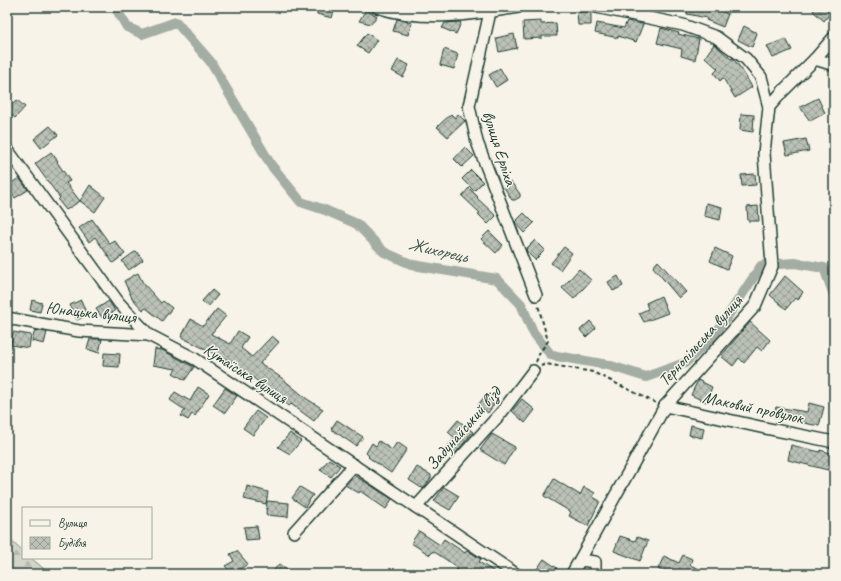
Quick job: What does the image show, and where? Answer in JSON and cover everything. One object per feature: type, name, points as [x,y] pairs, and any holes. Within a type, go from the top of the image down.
[{"type":"street","points":[[377,7],[417,16],[475,14],[489,9],[518,7]]},
{"type":"street","points":[[596,7],[684,25],[716,37],[746,59],[761,77],[769,107]]},
{"type":"street","name":"вулиця Ерліха","points":[[489,9],[468,106],[476,142],[536,295]]},
{"type":"street","points":[[769,107],[783,90],[815,59],[834,37]]},
{"type":"street","points":[[815,59],[834,65]]},
{"type":"street","name":"Тернопільська вулиця","points":[[572,574],[665,406],[755,306],[772,266],[764,153],[769,107]]},
{"type":"street","name":"Кутаїська вулиця","points":[[7,149],[119,303],[149,335],[195,359],[516,574]]},
{"type":"street","name":"Юнацька вулиця","points":[[7,318],[79,331],[149,335]]},
{"type":"street","name":"Задунайський в’їзд","points":[[416,507],[501,413],[533,370]]},
{"type":"street","name":"Маковий провулок","points":[[665,406],[834,442]]},
{"type":"street","points":[[294,532],[354,465]]},
{"type":"street","points":[[580,560],[596,562],[595,574]]},
{"type":"path","points":[[536,295],[548,341],[540,352]]},
{"type":"path","points":[[533,370],[546,364],[593,372],[653,402],[665,406]]},
{"type":"green space","points":[[7,537],[22,551],[22,559],[32,559],[50,574],[17,574],[7,565]]},
{"type":"building","points":[[318,7],[335,7],[332,18],[317,14]]},
{"type":"building","points":[[688,7],[711,7],[728,14],[723,27],[706,20],[707,18],[687,14]]},
{"type":"building","points":[[816,7],[834,8],[824,21],[813,11]]},
{"type":"building","points":[[366,10],[377,16],[371,24],[359,21]]},
{"type":"building","points":[[577,12],[591,12],[591,25],[578,25]]},
{"type":"building","points":[[397,19],[412,23],[408,35],[393,31]]},
{"type":"building","points":[[541,21],[541,24],[556,23],[557,36],[542,36],[542,38],[524,39],[523,22]]},
{"type":"building","points":[[627,21],[643,24],[636,42],[618,36],[618,38],[595,33],[597,23],[624,28]]},
{"type":"building","points":[[445,23],[461,23],[456,34],[442,28]]},
{"type":"building","points":[[744,26],[757,33],[752,47],[738,40]]},
{"type":"building","points":[[661,28],[699,39],[695,60],[681,56],[682,49],[657,43]]},
{"type":"building","points":[[367,33],[377,40],[368,53],[357,46]]},
{"type":"building","points":[[514,34],[517,48],[499,52],[496,38]]},
{"type":"building","points":[[786,39],[792,50],[773,58],[767,46]]},
{"type":"building","points":[[714,44],[731,59],[733,58],[752,87],[735,98],[723,78],[720,81],[714,73],[718,69],[705,57]]},
{"type":"building","points":[[444,49],[458,54],[454,69],[440,65]]},
{"type":"building","points":[[398,60],[409,65],[403,77],[392,71]]},
{"type":"building","points":[[500,68],[507,80],[496,87],[489,75]]},
{"type":"building","points":[[818,98],[825,113],[810,121],[800,107]]},
{"type":"building","points":[[17,100],[25,107],[15,118],[7,110]]},
{"type":"building","points":[[451,114],[455,118],[458,114],[465,121],[448,137],[437,127]]},
{"type":"building","points":[[741,114],[754,115],[753,132],[740,130]]},
{"type":"building","points":[[50,126],[58,135],[41,148],[34,139]]},
{"type":"building","points":[[806,139],[809,151],[787,155],[784,143]]},
{"type":"building","points":[[465,147],[474,156],[462,167],[454,159]]},
{"type":"building","points":[[51,152],[70,181],[66,183],[80,201],[66,210],[58,200],[60,198],[35,164]]},
{"type":"building","points":[[471,170],[483,182],[474,191],[462,179]]},
{"type":"building","points":[[755,174],[756,185],[742,186],[741,175]]},
{"type":"building","points":[[19,178],[28,190],[15,198],[7,186]]},
{"type":"building","points":[[511,182],[520,194],[520,197],[515,200],[512,200],[504,187]]},
{"type":"building","points":[[90,185],[105,197],[95,212],[80,201]]},
{"type":"building","points":[[469,188],[496,216],[488,224],[478,214],[480,213],[462,196]]},
{"type":"building","points":[[706,203],[722,207],[720,220],[704,216]]},
{"type":"building","points":[[758,206],[759,221],[748,221],[747,207]]},
{"type":"building","points":[[524,213],[534,223],[524,233],[515,222]]},
{"type":"building","points":[[92,219],[110,244],[115,241],[125,254],[113,263],[95,237],[89,242],[79,228]]},
{"type":"building","points":[[489,231],[503,245],[496,253],[481,239]]},
{"type":"building","points":[[535,240],[545,250],[535,260],[526,249]]},
{"type":"building","points":[[564,247],[572,253],[560,270],[551,263]]},
{"type":"building","points":[[715,248],[732,256],[727,269],[710,261]]},
{"type":"building","points":[[136,251],[143,260],[129,270],[122,261]]},
{"type":"building","points":[[658,261],[686,292],[679,298],[653,267]]},
{"type":"building","points":[[579,269],[591,280],[574,299],[562,288]]},
{"type":"building","points":[[138,273],[143,283],[161,303],[163,301],[172,308],[162,321],[146,308],[143,310],[132,298],[124,281]]},
{"type":"building","points":[[618,276],[623,286],[613,291],[608,282]]},
{"type":"building","points":[[785,276],[803,292],[798,300],[795,298],[786,309],[770,295]]},
{"type":"building","points":[[212,290],[218,295],[208,307],[202,301]]},
{"type":"building","points":[[661,296],[668,313],[644,322],[639,313],[648,309],[646,303]]},
{"type":"building","points":[[32,300],[42,303],[40,312],[30,310]]},
{"type":"building","points":[[81,300],[87,315],[77,320],[70,305]]},
{"type":"building","points":[[109,301],[115,311],[103,319],[96,309]]},
{"type":"building","points":[[217,309],[226,316],[211,334],[230,344],[238,331],[248,337],[241,348],[252,357],[272,336],[279,342],[260,363],[283,379],[307,399],[323,409],[314,421],[291,404],[289,406],[273,393],[272,394],[237,365],[181,337],[191,319],[203,326]]},
{"type":"building","points":[[590,321],[596,328],[586,337],[580,330]]},
{"type":"building","points":[[750,322],[770,340],[762,351],[757,347],[744,363],[739,358],[733,366],[721,356]]},
{"type":"building","points":[[35,330],[47,332],[44,344],[32,341]]},
{"type":"building","points":[[13,332],[31,335],[29,348],[11,345]]},
{"type":"building","points":[[90,339],[102,339],[99,353],[87,349]]},
{"type":"building","points":[[155,349],[162,350],[194,367],[185,380],[173,373],[176,369],[153,365]]},
{"type":"building","points":[[104,353],[120,354],[119,367],[103,366]]},
{"type":"building","points":[[698,380],[712,387],[706,402],[691,395]]},
{"type":"building","points":[[198,387],[209,394],[195,416],[192,414],[188,420],[181,416],[185,410],[170,400],[175,392],[190,401]]},
{"type":"building","points":[[225,388],[237,396],[225,413],[213,405]]},
{"type":"building","points":[[485,396],[494,404],[488,413],[478,405]]},
{"type":"building","points":[[522,399],[535,410],[525,423],[512,411]]},
{"type":"building","points":[[809,403],[824,407],[819,426],[774,417],[776,407],[807,412]]},
{"type":"building","points":[[256,411],[266,418],[253,435],[243,428]]},
{"type":"building","points":[[337,420],[363,437],[356,446],[331,429]]},
{"type":"building","points":[[458,420],[473,432],[455,454],[446,448],[455,438],[448,432]]},
{"type":"building","points":[[691,425],[704,428],[702,438],[689,435]]},
{"type":"building","points":[[290,433],[301,441],[290,454],[278,447]]},
{"type":"building","points":[[492,434],[515,447],[504,465],[480,450]]},
{"type":"building","points":[[379,441],[392,450],[397,442],[407,449],[391,473],[368,457],[369,456],[366,453],[372,443],[376,446]]},
{"type":"building","points":[[791,445],[834,454],[832,471],[788,460]]},
{"type":"building","points":[[329,459],[340,466],[331,477],[320,470]]},
{"type":"building","points":[[417,467],[431,475],[431,478],[423,489],[409,480]]},
{"type":"building","points":[[354,475],[392,499],[386,509],[360,491],[359,493],[345,485]]},
{"type":"building","points":[[554,479],[580,495],[584,487],[595,493],[593,497],[600,501],[588,526],[569,516],[571,512],[544,496]]},
{"type":"building","points":[[247,486],[268,492],[266,504],[244,499]]},
{"type":"building","points":[[300,487],[313,495],[305,507],[292,498]]},
{"type":"building","points":[[444,487],[459,496],[450,510],[434,501]]},
{"type":"building","points":[[267,501],[289,503],[288,517],[266,515]]},
{"type":"building","points":[[257,526],[259,539],[246,540],[244,527]]},
{"type":"building","points":[[419,531],[440,545],[444,539],[465,553],[467,550],[481,559],[479,562],[498,574],[461,574],[456,571],[457,567],[433,551],[430,555],[411,543]]},
{"type":"building","points":[[620,536],[635,541],[637,537],[648,541],[640,561],[614,551]]},
{"type":"building","points":[[237,551],[248,564],[232,574],[225,566],[234,561],[230,554]]},
{"type":"building","points":[[683,555],[692,559],[690,565],[711,574],[668,574],[658,569],[664,556],[679,563]]},
{"type":"building","points":[[544,559],[557,568],[553,574],[544,574],[537,569]]},
{"type":"building","points":[[279,564],[293,574],[271,574]]},
{"type":"waterway","name":"Жихорець","points":[[115,7],[127,27],[142,34],[176,22],[210,61],[271,165],[301,202],[325,210],[357,224],[384,252],[413,265],[497,279],[521,304],[533,332],[551,355],[608,365],[646,377],[685,363],[717,332],[761,266],[764,265]]},
{"type":"waterway","name":"Жихорець","points":[[780,264],[795,263],[824,268],[834,295]]}]
